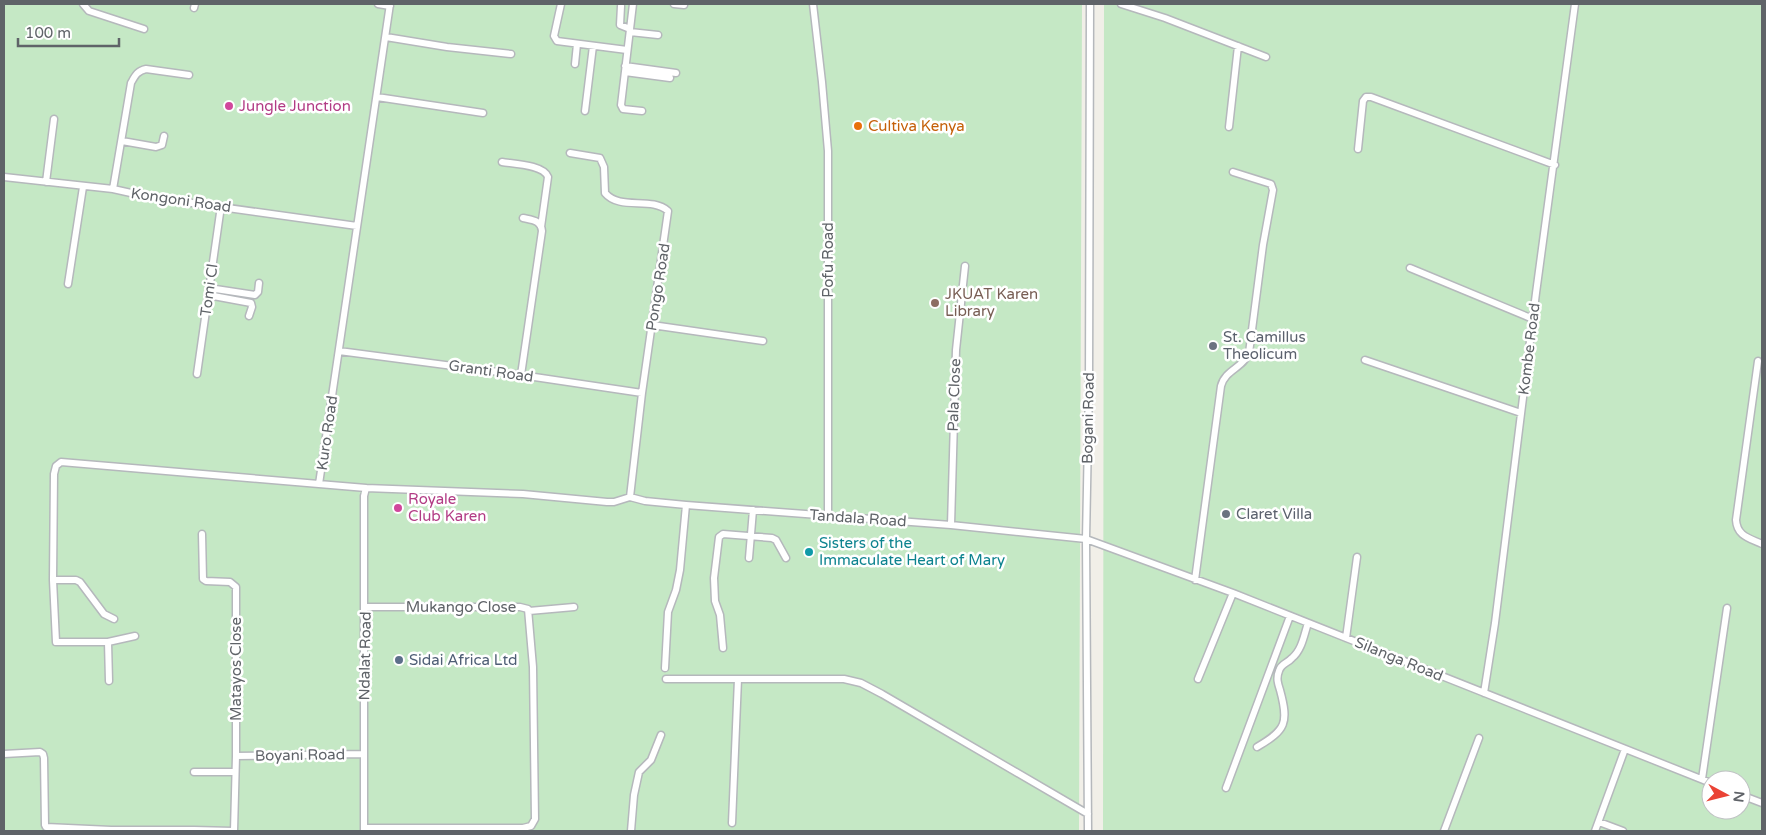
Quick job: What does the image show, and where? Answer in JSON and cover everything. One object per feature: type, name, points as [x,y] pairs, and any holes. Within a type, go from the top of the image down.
[{"type":"street","points":[[83,4],[93,12],[144,29]]},
{"type":"street","points":[[378,4],[390,5]]},
{"type":"street","points":[[562,4],[554,36],[557,41],[627,50]]},
{"type":"street","points":[[633,4],[622,108],[642,111]]},
{"type":"street","points":[[674,4],[684,5]]},
{"type":"street","name":"Pofu Road","points":[[813,4],[828,151],[828,516]]},
{"type":"street","name":"Bogani Road","points":[[1088,831],[1086,538],[1089,367],[1090,4]]},
{"type":"street","points":[[1121,4],[1165,18],[1266,57]]},
{"type":"street","name":"Kombe Road","points":[[1484,694],[1575,4]]},
{"type":"street","name":"Kuro Road","points":[[108,642],[56,642],[52,580],[54,474],[56,466],[61,462],[320,484],[390,5]]},
{"type":"street","points":[[621,6],[620,25],[630,30],[658,35]]},
{"type":"street","points":[[386,37],[448,47],[511,54]]},
{"type":"street","points":[[575,64],[577,44]]},
{"type":"street","points":[[586,111],[593,46]]},
{"type":"street","points":[[1229,127],[1238,46]]},
{"type":"street","points":[[113,190],[131,83],[136,74],[146,69],[189,75]]},
{"type":"street","points":[[625,69],[676,73]]},
{"type":"street","points":[[625,69],[670,78]]},
{"type":"street","points":[[377,97],[483,113]]},
{"type":"street","points":[[1358,149],[1363,101],[1366,97],[1371,97],[1555,165]]},
{"type":"street","points":[[46,182],[54,119]]},
{"type":"street","points":[[122,141],[156,148],[162,145],[164,136]]},
{"type":"street","name":"Pongo Road","points":[[570,154],[600,158],[604,167],[605,193],[612,200],[659,205],[668,212],[642,393],[630,497]]},
{"type":"street","points":[[502,162],[541,169],[548,177],[532,307],[521,375]]},
{"type":"street","points":[[1195,580],[1221,386],[1225,376],[1243,363],[1249,353],[1263,245],[1273,190],[1271,184],[1233,172]]},
{"type":"street","name":"Kongoni Road","points":[[4,177],[113,190],[149,197],[357,226]]},
{"type":"street","points":[[68,284],[83,187]]},
{"type":"street","name":"Tomi Cl","points":[[197,374],[221,206]]},
{"type":"street","points":[[523,218],[537,221],[541,227]]},
{"type":"street","name":"Pala Close","points":[[951,525],[956,350],[965,266]]},
{"type":"street","points":[[1410,268],[1533,318]]},
{"type":"street","points":[[209,292],[255,296],[258,292],[259,283]]},
{"type":"street","points":[[209,292],[251,303],[252,307],[249,316]]},
{"type":"street","points":[[652,325],[763,341]]},
{"type":"street","name":"Granti Road","points":[[339,351],[642,393]]},
{"type":"street","points":[[1365,360],[1521,412]]},
{"type":"street","points":[[1758,361],[1736,514],[1740,532],[1762,544]]},
{"type":"street","points":[[320,484],[523,494],[611,502],[630,497]]},
{"type":"street","name":"Ndalat Road","points":[[362,487],[364,496],[366,607],[364,830]]},
{"type":"street","name":"Tandala Road","points":[[630,497],[645,501],[686,505],[951,525],[1086,538]]},
{"type":"street","points":[[665,668],[668,612],[676,590],[680,570],[686,505]]},
{"type":"street","points":[[749,558],[753,510]]},
{"type":"street","name":"Matayos Close","points":[[202,534],[203,579],[206,581],[230,582],[236,587],[236,756],[233,831]]},
{"type":"street","points":[[723,648],[714,578],[719,537],[723,534],[772,538],[776,540],[786,558]]},
{"type":"street","name":"Silanga Road","points":[[1086,538],[1233,593],[1701,779]]},
{"type":"street","points":[[1346,638],[1357,557]]},
{"type":"street","points":[[52,580],[69,579],[80,582],[104,614],[114,619]]},
{"type":"street","points":[[1198,679],[1233,593]]},
{"type":"street","name":"Mukango Close","points":[[366,607],[520,607],[526,608],[529,611],[533,667],[535,819],[531,826],[518,830]]},
{"type":"street","points":[[529,611],[574,607]]},
{"type":"street","points":[[1703,770],[1727,608]]},
{"type":"street","points":[[1226,788],[1290,616]]},
{"type":"street","points":[[1257,747],[1275,736],[1284,722],[1285,713],[1278,683],[1278,674],[1281,665],[1292,658],[1301,646],[1308,623]]},
{"type":"street","points":[[109,681],[108,642],[135,636]]},
{"type":"street","points":[[666,679],[844,679],[861,683],[920,715],[1088,814]]},
{"type":"street","points":[[732,823],[738,679]]},
{"type":"street","points":[[631,831],[634,795],[639,772],[651,760],[661,735]]},
{"type":"street","points":[[1444,831],[1479,738]]},
{"type":"street","points":[[1595,831],[1625,749]]},
{"type":"street","points":[[4,754],[40,752],[43,754],[46,827],[111,830],[233,831]]},
{"type":"street","name":"Boyani Road","points":[[236,756],[364,754]]},
{"type":"street","points":[[194,772],[235,772]]},
{"type":"street","points":[[1599,822],[1623,831]]},
{"type":"street","points":[[364,830],[518,830]]},
{"type":"green space","points":[[4,4],[1082,4],[1079,831],[4,831]]},
{"type":"green space","points":[[1104,4],[1762,4],[1762,831],[1103,831]]},
{"type":"place","name":"Jungle Junction","points":[[229,106]]},
{"type":"place","name":"Cultiva Kenya","points":[[858,126]]},
{"type":"place","name":"JKUAT Karen Library","points":[[935,303]]},
{"type":"place","name":"St. Camillus Theolicum","points":[[1213,346]]},
{"type":"place","name":"Royale Club Karen","points":[[398,508]]},
{"type":"place","name":"Claret Villa","points":[[1226,514]]},
{"type":"place","name":"Sisters of the Immaculate Heart of Mary","points":[[809,552]]},
{"type":"place","name":"Sidai Africa Ltd","points":[[399,660]]}]
